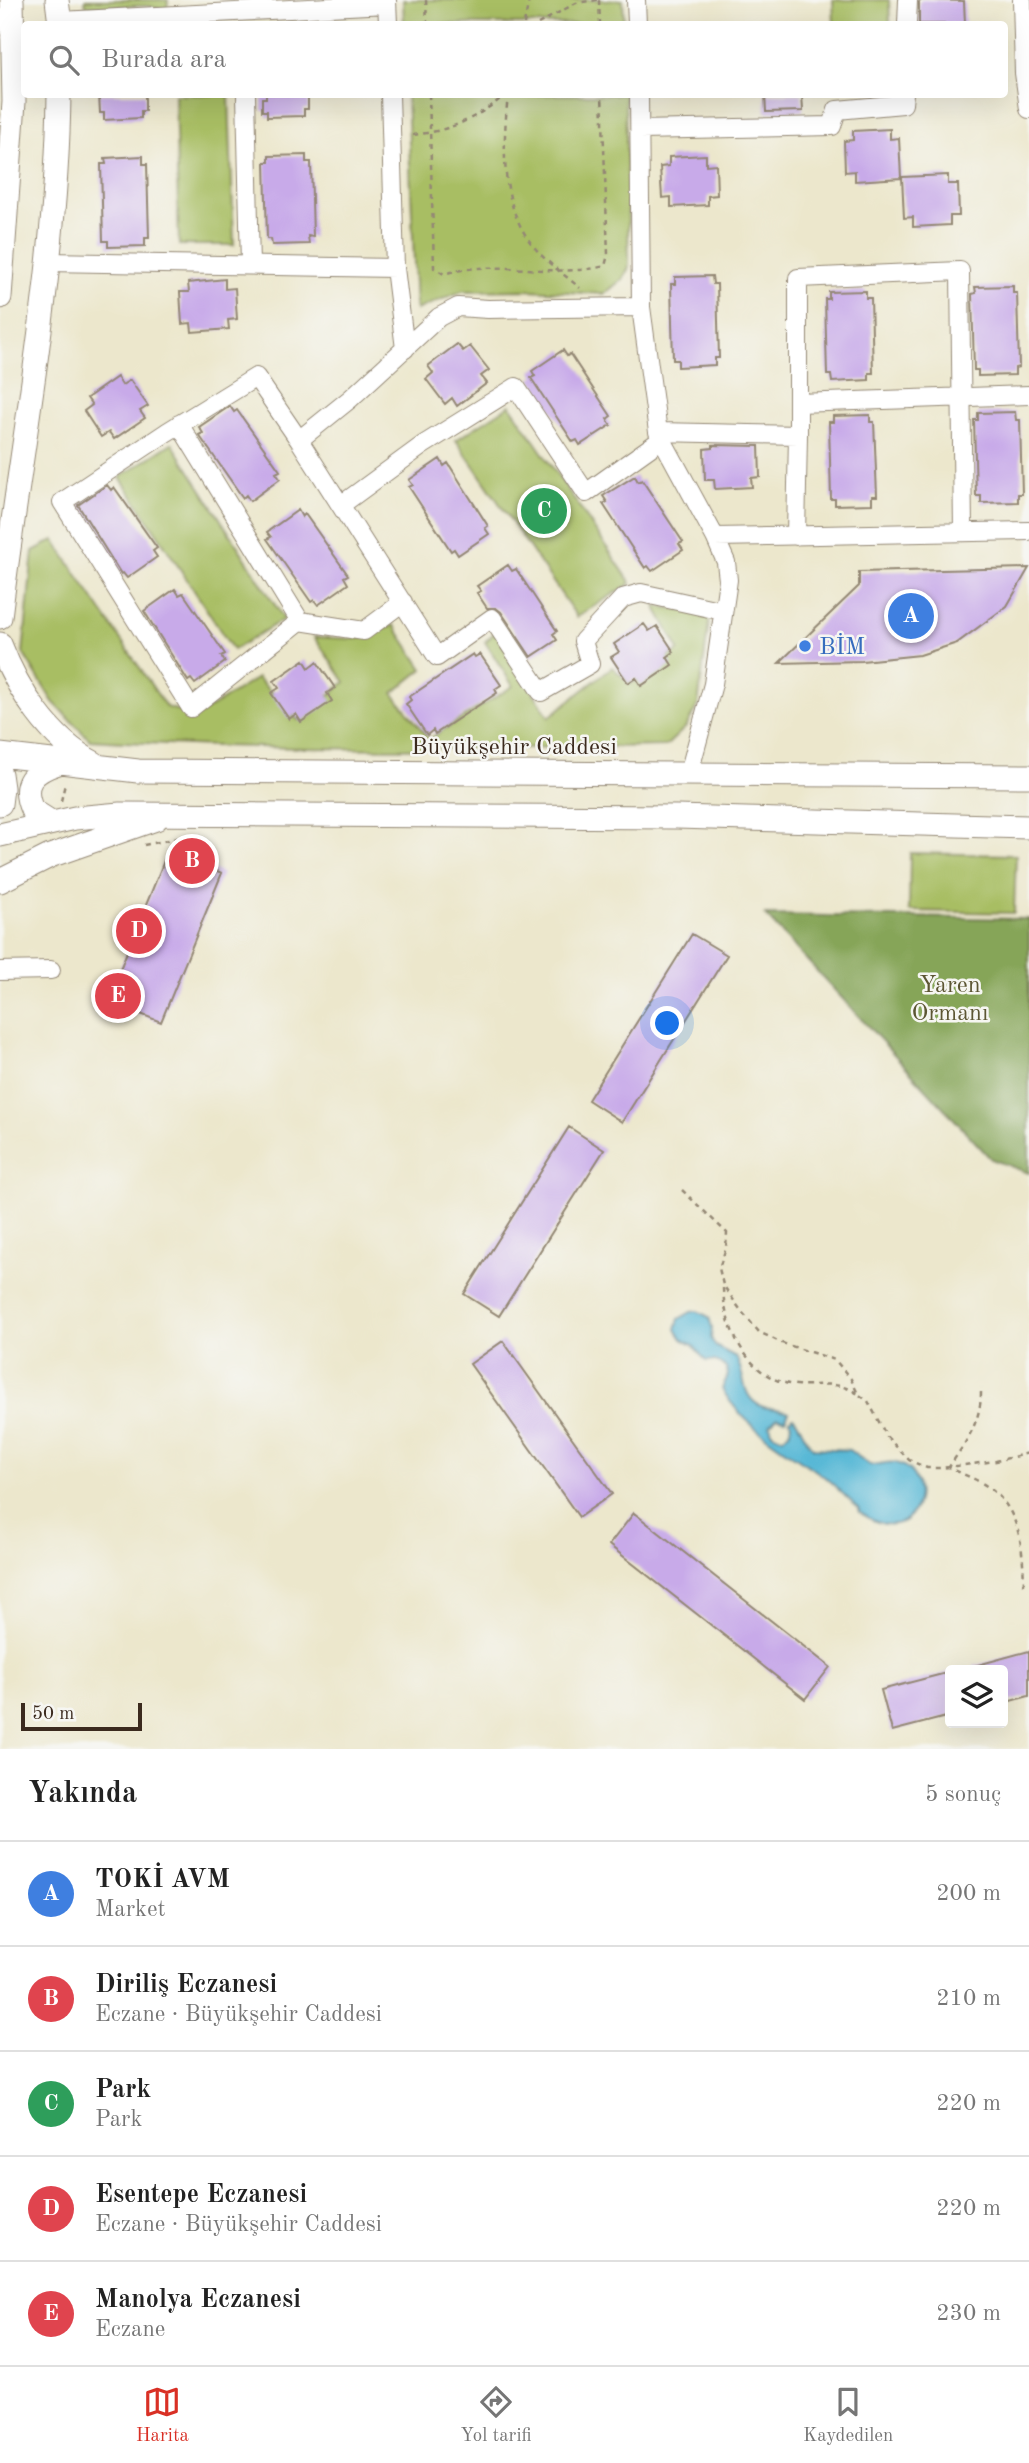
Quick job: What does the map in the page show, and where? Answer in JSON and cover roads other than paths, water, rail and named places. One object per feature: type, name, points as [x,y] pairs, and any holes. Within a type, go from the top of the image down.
[{"type":"main road","points":[[0,297],[14,102],[12,0]]},
{"type":"main road","points":[[0,617],[47,262],[58,144],[59,98]]},
{"type":"main road","points":[[0,645],[19,685],[47,724],[69,747],[103,767]]},
{"type":"main road","name":"Büyükşehir Caddesi","points":[[0,755],[151,771],[1029,776]]},
{"type":"main road","points":[[51,822],[32,810],[27,791],[35,773],[58,763]]},
{"type":"main road","points":[[0,774],[0,804]]},
{"type":"main road","points":[[0,835],[51,822],[120,814],[677,817],[1029,827]]},
{"type":"main road","points":[[0,881],[50,856],[172,814]]},
{"type":"street","points":[[636,0],[637,21]]},
{"type":"street","points":[[906,21],[908,0]]},
{"type":"street","points":[[59,15],[245,18],[387,2],[388,21]]},
{"type":"street","points":[[1026,12],[1024,73],[1029,109]]},
{"type":"street","points":[[246,98],[250,265]]},
{"type":"street","points":[[390,98],[395,268],[405,349]]},
{"type":"street","points":[[639,98],[641,307],[660,436],[726,562],[727,580],[713,684],[689,773]]},
{"type":"street","points":[[640,130],[832,126],[837,110],[903,104],[904,98]]},
{"type":"street","points":[[47,262],[395,268]]},
{"type":"street","points":[[796,536],[798,278],[960,271],[963,532]]},
{"type":"street","points":[[299,440],[350,399],[439,317],[458,307],[641,307]]},
{"type":"street","points":[[403,602],[363,631],[300,621],[191,708],[62,502],[179,424],[256,377],[299,440],[403,602],[437,657],[492,618],[541,692],[590,664],[583,641],[623,598],[641,593],[723,611]]},
{"type":"street","points":[[341,505],[423,445],[516,387],[586,493],[660,436],[798,435]]},
{"type":"street","points":[[798,403],[1029,396]]},
{"type":"street","points":[[179,424],[300,621]]},
{"type":"street","points":[[715,537],[1029,531]]},
{"type":"street","points":[[0,971],[51,970]]},
{"type":"water","points":[[697,1311],[709,1317],[711,1338],[715,1346],[736,1357],[750,1397],[761,1406],[789,1412],[785,1419],[777,1417],[770,1425],[772,1433],[783,1438],[791,1430],[792,1423],[789,1420],[793,1417],[814,1448],[849,1450],[870,1465],[897,1463],[910,1471],[917,1482],[918,1496],[915,1508],[907,1519],[895,1524],[879,1523],[859,1512],[859,1508],[827,1479],[742,1416],[722,1389],[728,1375],[724,1365],[706,1361],[693,1345],[682,1339],[676,1329],[679,1319]]},
{"type":"place","name":"Park","points":[[544,511]]},
{"type":"place","name":"TOKİ AVM","points":[[911,616]]},
{"type":"place","name":"BİM","points":[[805,646]]},
{"type":"place","name":"Diriliş Eczanesi","points":[[192,861]]},
{"type":"place","name":"Esentepe Eczanesi","points":[[139,931]]},
{"type":"place","name":"Manolya Eczanesi","points":[[118,996]]},
{"type":"park label","name":"Yaren Ormanı","points":[[950,998]]}]
